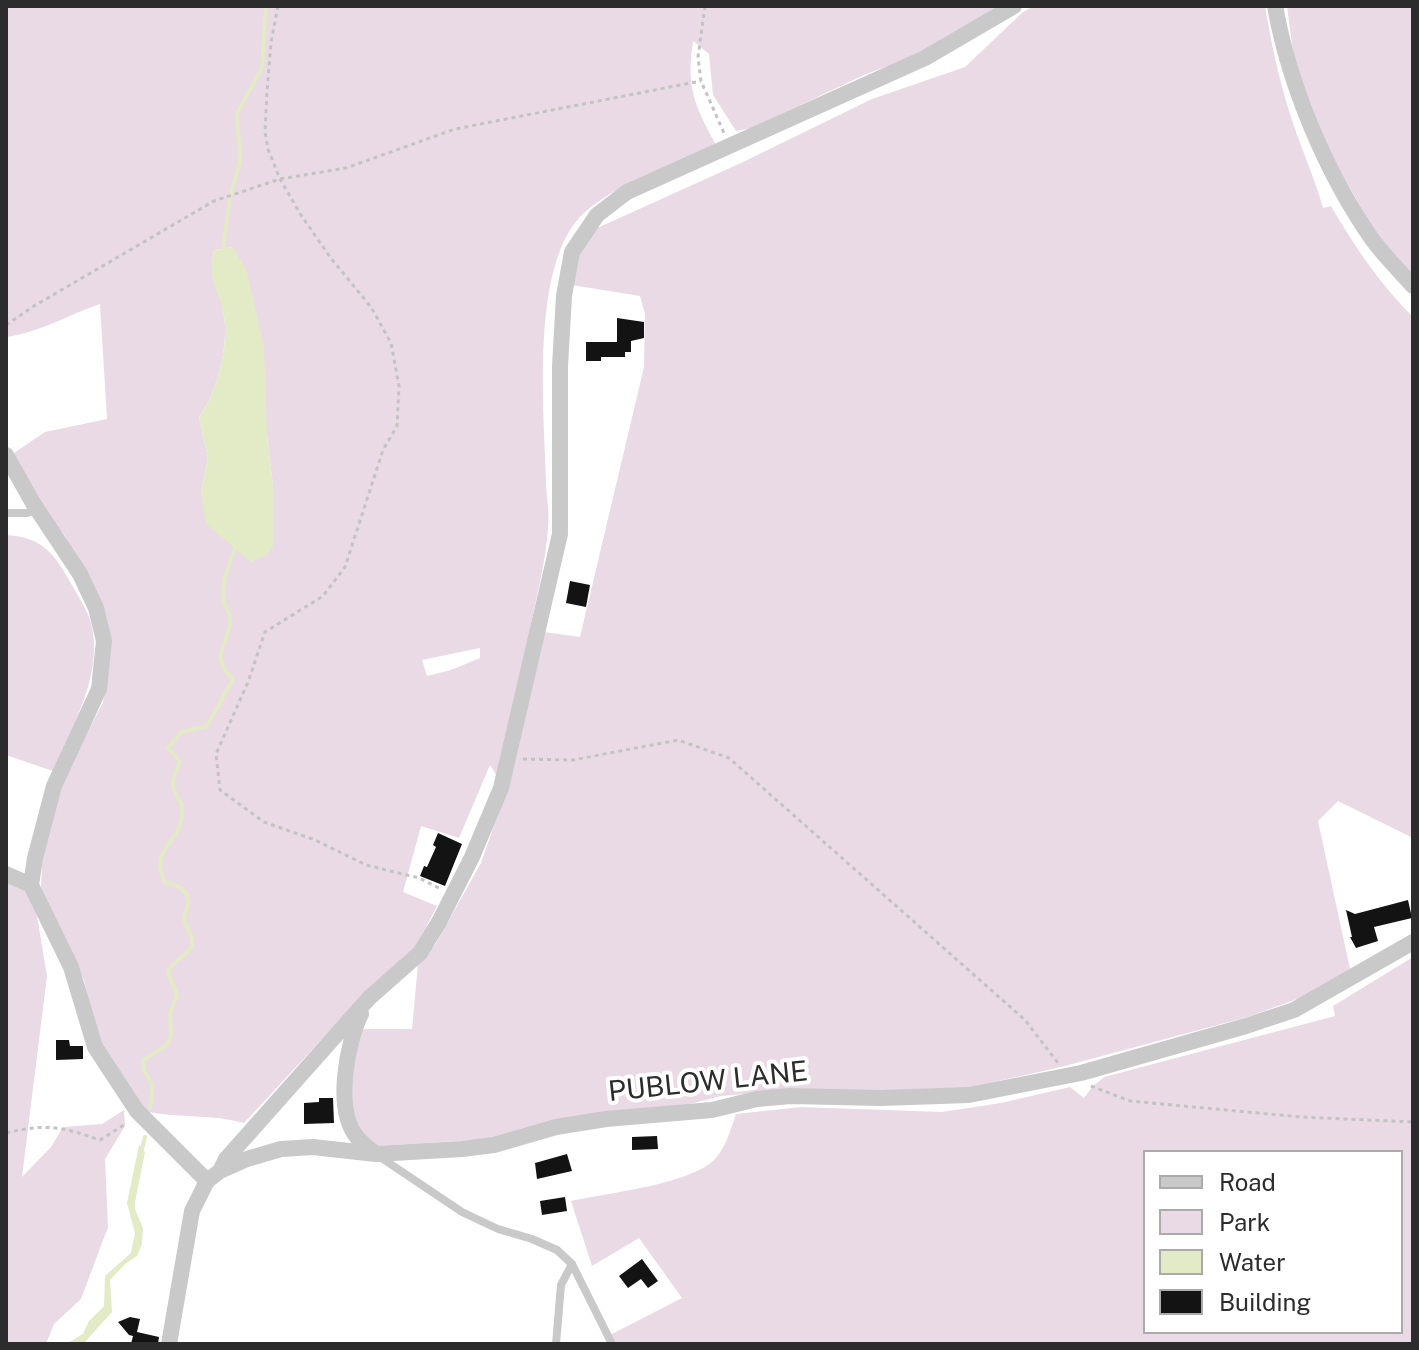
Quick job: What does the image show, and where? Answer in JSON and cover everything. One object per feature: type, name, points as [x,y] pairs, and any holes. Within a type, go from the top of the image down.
[{"type":"street","points":[[169,1344],[192,1211],[226,1159],[369,998],[420,953],[453,896],[501,788],[560,534],[560,366],[564,296],[572,252],[597,215],[627,192],[925,58],[1014,6]]},
{"type":"street","points":[[1275,6],[1293,80],[1320,149],[1373,240],[1413,286]]},
{"type":"street","points":[[6,455],[80,574],[96,608],[104,641],[99,689],[54,786],[31,885],[71,967],[95,1047],[137,1111],[213,1176]]},
{"type":"street","points":[[6,874],[31,885]]},
{"type":"street","name":"PUBLOW LANE","points":[[213,1176],[247,1159],[281,1149],[313,1147],[376,1154],[494,1145],[556,1127],[606,1119],[712,1110],[757,1099],[969,1095],[1074,1075],[1294,1010],[1413,942]]},
{"type":"street","points":[[369,998],[354,1028],[346,1057],[345,1086],[348,1114],[355,1136],[376,1154]]},
{"type":"lane","points":[[6,513],[27,513],[38,509]]},
{"type":"lane","points":[[376,1154],[462,1212],[498,1229],[557,1250],[572,1264],[610,1342]]},
{"type":"lane","points":[[556,1344],[561,1285],[572,1264]]},
{"type":"path","points":[[278,6],[271,42],[265,132],[268,149],[280,179],[301,215],[371,307],[391,343],[399,386],[397,426],[383,450],[345,567],[323,596],[265,632],[248,682],[216,754],[220,790],[264,822],[315,840],[366,865],[419,878],[453,896]]},
{"type":"path","points":[[705,6],[698,57],[701,81],[729,147]]},
{"type":"path","points":[[6,325],[214,201],[280,179],[346,168],[455,129],[701,81]]},
{"type":"path","points":[[508,759],[573,760],[678,740],[729,758],[1025,1020],[1074,1075],[1092,1087],[1130,1101],[1301,1117],[1413,1122]]},
{"type":"path","points":[[6,1133],[27,1128],[63,1127],[100,1140],[125,1126]]},
{"type":"green space","points":[[6,6],[1005,6],[925,53],[866,74],[752,128],[736,131],[713,95],[709,54],[693,41],[691,84],[702,118],[716,145],[620,188],[586,211],[574,224],[561,249],[552,279],[546,312],[543,384],[547,541],[530,630],[580,637],[644,367],[645,314],[640,296],[572,285],[577,256],[595,229],[872,99],[965,67],[1023,12],[1034,6],[1265,6],[1286,101],[1323,208],[1331,206],[1368,264],[1413,317],[1413,838],[1338,801],[1318,821],[1350,969],[1302,997],[1251,1016],[1061,1067],[963,1089],[887,1092],[806,1089],[721,1096],[666,1110],[492,1139],[377,1146],[362,1135],[352,1112],[350,1084],[359,1029],[412,1029],[418,964],[435,945],[481,863],[506,791],[490,765],[459,838],[421,826],[403,892],[437,906],[414,950],[370,987],[244,1123],[148,1112],[110,1065],[98,1043],[84,980],[41,888],[42,860],[60,786],[103,702],[107,682],[102,606],[65,536],[43,507],[14,453],[45,432],[107,419],[100,304],[43,327],[6,337]],"holes":[[[233,247],[267,436],[273,486],[273,546],[201,493],[208,458],[199,417],[216,383],[225,341],[224,316],[213,278],[212,262],[214,250]],[[480,648],[480,658],[427,676],[422,660]]]},
{"type":"green space","points":[[1287,6],[1413,6],[1413,279],[1376,233],[1325,145],[1295,68]]},
{"type":"green space","points":[[6,535],[36,542],[56,560],[85,607],[93,637],[91,676],[78,715],[53,771],[6,755]]},
{"type":"green space","points":[[6,882],[27,891],[35,904],[47,976],[22,1177],[51,1147],[63,1127],[102,1124],[124,1110],[125,1126],[105,1159],[108,1227],[81,1299],[54,1324],[46,1344],[6,1344]]},
{"type":"green space","points":[[1413,957],[1413,1344],[615,1344],[610,1335],[682,1298],[639,1238],[592,1266],[571,1201],[669,1181],[703,1168],[722,1149],[736,1114],[801,1107],[942,1112],[1001,1103],[1070,1087],[1084,1098],[1104,1077],[1335,1016],[1333,1006]]},
{"type":"water","points":[[233,247],[247,272],[264,346],[267,436],[273,486],[273,546],[267,555],[251,562],[206,524],[201,493],[208,458],[199,417],[216,383],[225,341],[224,316],[213,278],[212,262],[214,250]]},
{"type":"water","points":[[139,1145],[145,1152],[135,1209],[143,1228],[142,1244],[137,1256],[110,1280],[112,1312],[83,1344],[66,1344],[83,1334],[89,1321],[104,1306],[105,1276],[131,1253],[135,1233],[127,1203]]},
{"type":"building","points":[[617,318],[644,322],[644,338],[631,341],[631,352],[625,352],[625,357],[601,357],[601,361],[586,361],[586,342],[617,342]]},
{"type":"building","points":[[570,581],[590,585],[586,607],[566,603]]},
{"type":"building","points":[[438,833],[462,844],[445,886],[420,876],[436,847],[433,845]]},
{"type":"building","points":[[1408,900],[1412,918],[1374,927],[1378,941],[1356,948],[1350,937],[1346,910],[1355,914]]},
{"type":"building","points":[[56,1040],[69,1040],[70,1046],[83,1046],[83,1059],[56,1060]]},
{"type":"building","points":[[319,1098],[333,1098],[334,1123],[304,1124],[304,1103],[319,1102]]},
{"type":"building","points":[[657,1136],[658,1149],[632,1150],[632,1137]]},
{"type":"building","points":[[567,1154],[572,1171],[537,1179],[535,1163]]},
{"type":"building","points":[[565,1197],[567,1211],[542,1215],[540,1201]]},
{"type":"building","points":[[642,1259],[658,1281],[648,1288],[641,1279],[628,1288],[619,1276]]},
{"type":"building","points":[[130,1317],[140,1319],[137,1332],[159,1337],[158,1344],[131,1344],[133,1336],[118,1322]]},
{"type":"waterway","points":[[223,249],[230,197],[240,160],[237,113],[262,68],[266,6]]},
{"type":"waterway","points":[[150,1108],[152,1088],[143,1070],[143,1060],[167,1045],[171,1034],[170,1013],[177,995],[168,972],[192,945],[184,918],[187,896],[178,887],[164,882],[161,870],[163,854],[182,817],[181,803],[173,782],[180,762],[168,748],[181,732],[207,726],[233,679],[222,664],[221,651],[230,621],[223,598],[223,585],[235,548]]},
{"type":"waterway","points":[[142,1149],[145,1137]]}]
